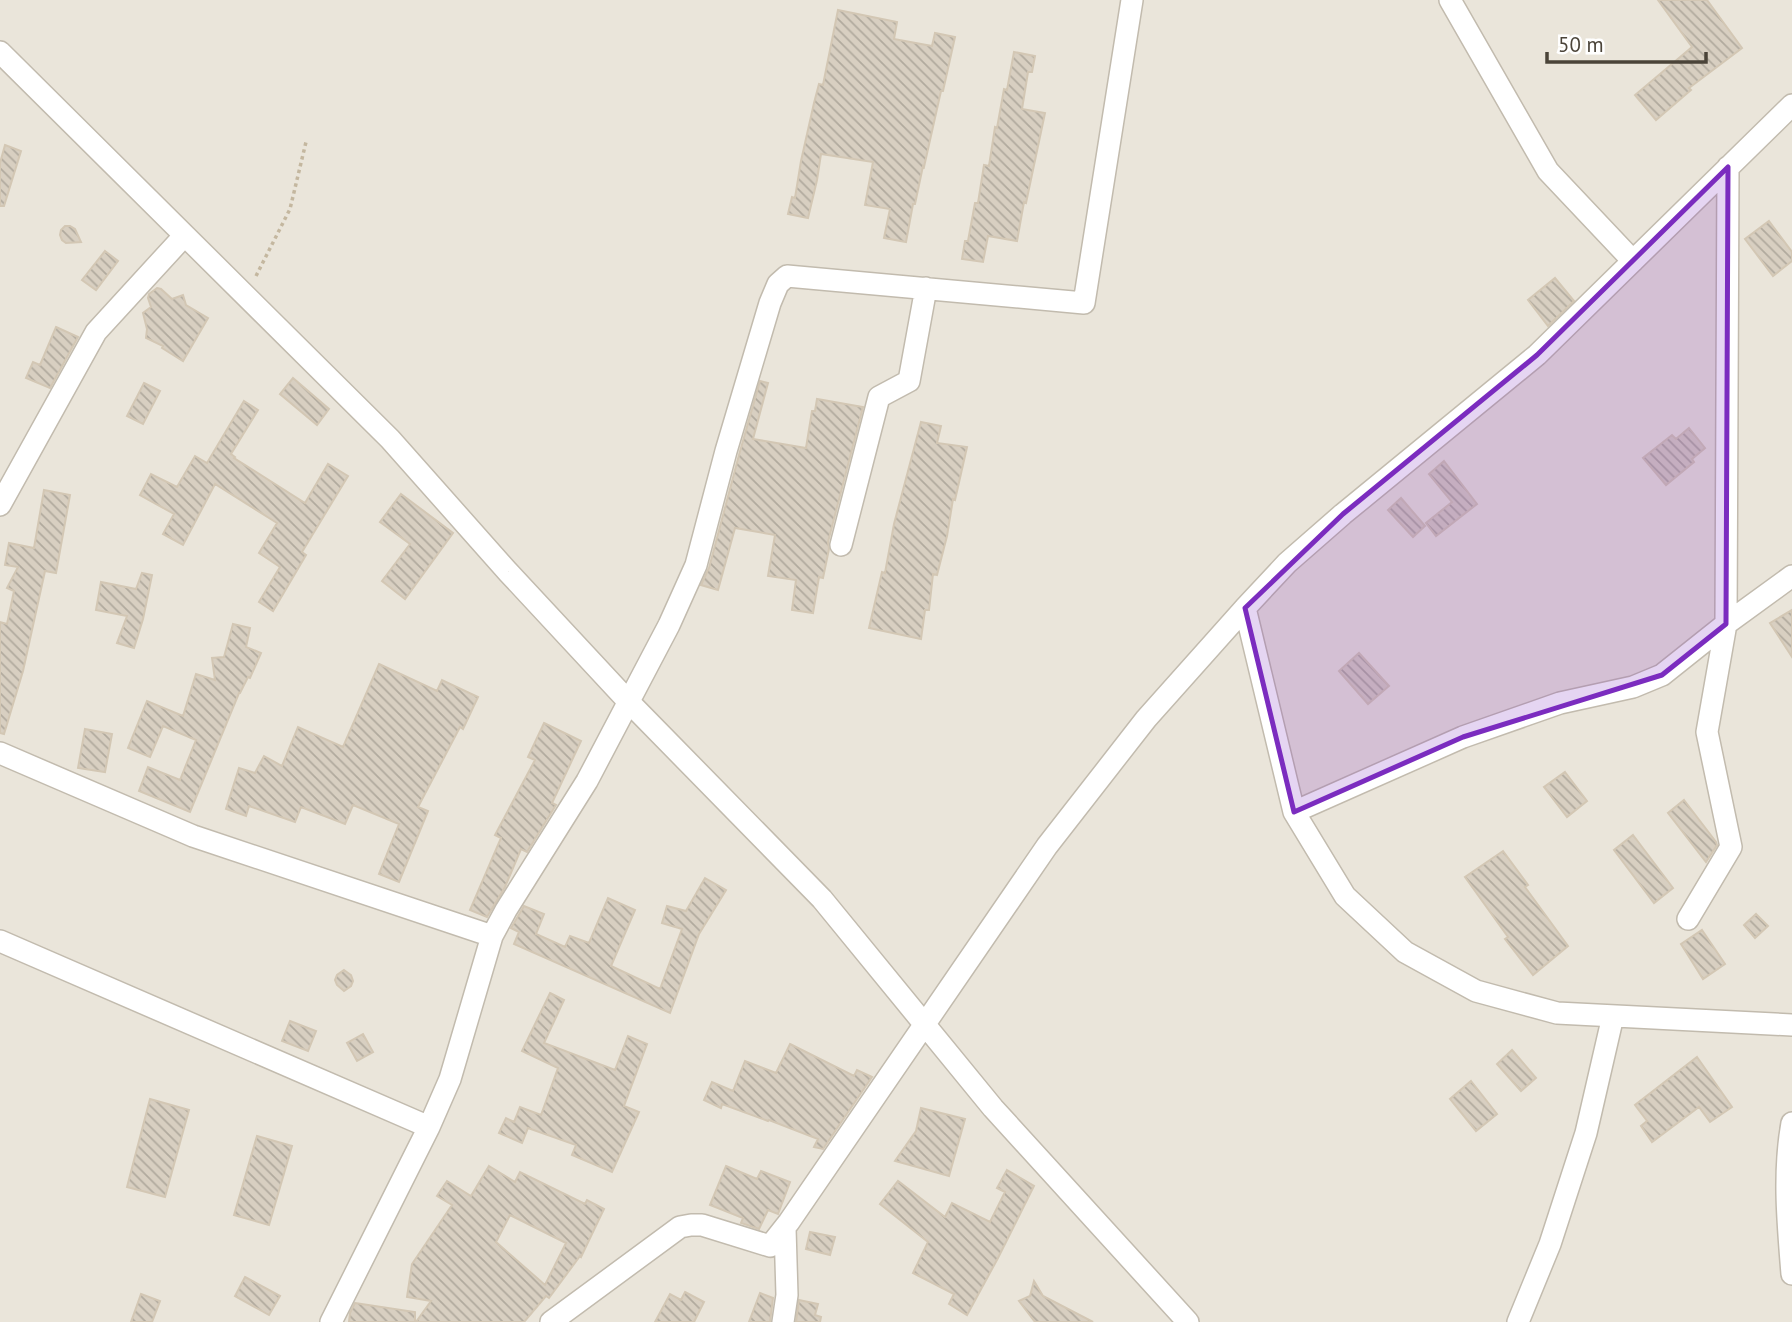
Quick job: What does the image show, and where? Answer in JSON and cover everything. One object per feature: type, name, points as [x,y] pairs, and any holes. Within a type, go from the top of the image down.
[{"type":"street","points":[[331,1322],[429,1127],[450,1079],[492,936],[587,781],[669,625],[696,565],[726,451],[778,284],[787,276],[1084,303],[1132,0]]},
{"type":"street","points":[[1450,0],[1548,171],[1633,261]]},
{"type":"street","points":[[0,52],[390,439],[628,701],[822,899],[993,1108],[1188,1322]]},
{"type":"street","points":[[551,1322],[680,1227],[702,1225],[771,1246],[1047,846],[1146,719],[1245,608],[1287,564],[1343,514],[1537,355],[1792,104]]},
{"type":"street","points":[[1688,919],[1731,847],[1707,732],[1726,624],[1728,167]]},
{"type":"street","points":[[0,505],[96,332],[184,236]]},
{"type":"street","points":[[841,545],[879,397],[909,381],[926,288]]},
{"type":"street","points":[[1294,812],[1463,737],[1560,703],[1633,687],[1662,675],[1792,576]]},
{"type":"street","points":[[1245,608],[1294,812],[1345,896],[1405,952],[1476,991],[1558,1013],[1792,1025]]},
{"type":"street","points":[[0,753],[193,836],[492,936]]},
{"type":"street","points":[[0,941],[429,1127]]},
{"type":"street","points":[[1518,1322],[1550,1244],[1586,1133],[1613,1016]]},
{"type":"street","points":[[1792,1123],[1787,1152],[1787,1216],[1792,1274]]},
{"type":"street","points":[[783,1322],[787,1295],[785,1228]]},
{"type":"path","points":[[245,297],[290,209],[306,142]]},
{"type":"highlighted area","points":[[1728,167],[1726,624],[1662,675],[1463,737],[1294,812],[1245,608],[1343,514],[1537,355]]},
{"type":"shaded area","points":[[0,0],[1792,0],[1792,1322],[0,1322]]},
{"type":"building","points":[[1658,0],[1707,0],[1742,48],[1689,88],[1691,90],[1656,120],[1635,95],[1692,47]]},
{"type":"building","points":[[838,10],[897,22],[894,39],[932,46],[935,33],[955,37],[906,242],[884,238],[890,209],[865,205],[873,162],[821,154],[808,218],[788,214],[792,197],[795,198],[819,84],[823,85]]},
{"type":"building","points":[[1014,52],[1035,56],[1032,72],[1028,72],[1022,109],[1045,113],[1017,241],[988,236],[983,262],[962,259],[975,203],[978,203],[984,165],[989,166],[995,127],[997,128],[1004,89],[1007,90]]},
{"type":"building","points":[[5,145],[21,151],[4,206],[0,206],[0,163]]},
{"type":"building","points":[[1769,221],[1792,252],[1792,261],[1773,276],[1745,239]]},
{"type":"building","points":[[65,226],[75,229],[81,242],[66,243],[62,240],[61,230]]},
{"type":"building","points":[[105,251],[118,261],[96,290],[82,280]]},
{"type":"building","points":[[1555,278],[1574,301],[1548,326],[1528,300]]},
{"type":"building","points":[[157,288],[172,299],[183,295],[186,305],[208,318],[183,361],[162,348],[163,346],[146,338],[143,313],[151,307],[149,294]]},
{"type":"building","points":[[56,327],[78,337],[50,388],[26,378],[33,362],[40,365]]},
{"type":"building","points":[[293,378],[329,409],[317,425],[280,394]]},
{"type":"building","points":[[760,381],[768,383],[753,439],[806,448],[812,411],[815,411],[817,399],[863,407],[828,542],[823,578],[819,577],[813,613],[792,610],[796,580],[768,576],[775,535],[735,528],[718,590],[701,585],[709,568]]},
{"type":"building","points":[[144,383],[160,391],[143,424],[127,416]]},
{"type":"building","points":[[244,401],[258,410],[231,454],[234,458],[305,503],[328,464],[348,476],[302,552],[306,555],[273,611],[259,602],[280,567],[259,553],[277,523],[215,484],[183,545],[163,534],[174,514],[140,495],[151,474],[177,487],[195,456],[207,463]]},
{"type":"building","points":[[921,422],[941,426],[937,443],[967,447],[937,575],[933,574],[929,610],[925,610],[921,639],[869,628]]},
{"type":"building","points":[[1689,428],[1705,448],[1692,459],[1694,462],[1666,485],[1643,458],[1672,435],[1676,439]]},
{"type":"building","points":[[1444,461],[1477,504],[1436,536],[1426,523],[1452,502],[1429,474]]},
{"type":"building","points":[[44,490],[70,495],[56,573],[45,571],[23,671],[4,734],[0,733],[0,622],[7,624],[14,591],[7,588],[18,567],[5,565],[9,543],[34,548]]},
{"type":"building","points":[[401,494],[453,533],[405,599],[382,581],[410,544],[380,522]]},
{"type":"building","points":[[1401,498],[1425,526],[1413,537],[1388,510]]},
{"type":"building","points":[[142,573],[152,575],[134,648],[117,643],[127,616],[96,610],[101,582],[136,589]]},
{"type":"building","points":[[1792,610],[1792,657],[1770,623]]},
{"type":"building","points":[[233,624],[250,628],[246,647],[261,653],[250,678],[248,677],[239,693],[190,812],[139,791],[148,767],[180,780],[196,740],[163,726],[150,757],[128,748],[147,701],[183,716],[196,674],[215,680],[212,658],[224,657]]},
{"type":"building","points":[[1359,653],[1389,686],[1368,704],[1339,671]]},
{"type":"building","points":[[379,664],[437,691],[442,680],[478,697],[463,729],[460,727],[418,807],[428,811],[399,882],[379,874],[399,824],[353,805],[345,824],[301,807],[295,822],[249,806],[246,816],[226,809],[239,768],[255,773],[264,756],[282,766],[298,727],[343,747]]},
{"type":"building","points":[[544,723],[581,741],[552,803],[556,805],[527,852],[521,849],[505,887],[487,917],[470,910],[501,838],[495,835],[535,760],[528,757]]},
{"type":"building","points":[[85,729],[112,734],[105,772],[78,768]]},
{"type":"building","points":[[1565,772],[1587,801],[1567,817],[1544,787]]},
{"type":"building","points":[[1684,800],[1716,842],[1717,845],[1706,862],[1668,813]]},
{"type":"building","points":[[1633,835],[1673,888],[1654,903],[1614,850]]},
{"type":"building","points":[[1503,851],[1528,885],[1525,887],[1568,946],[1533,975],[1505,939],[1508,937],[1465,877]]},
{"type":"building","points":[[705,878],[726,890],[699,934],[670,1013],[514,944],[519,932],[511,928],[524,906],[544,914],[536,934],[565,947],[570,936],[589,943],[608,898],[635,910],[611,966],[660,989],[682,929],[662,923],[667,906],[686,911]]},
{"type":"building","points":[[1756,914],[1768,926],[1755,938],[1744,925]]},
{"type":"building","points":[[1702,930],[1725,964],[1703,979],[1681,944]]},
{"type":"building","points":[[344,970],[351,975],[353,981],[344,991],[335,980]]},
{"type":"building","points":[[550,993],[564,1000],[544,1043],[615,1070],[628,1036],[647,1044],[624,1106],[639,1112],[612,1172],[572,1155],[576,1145],[528,1128],[522,1143],[499,1133],[506,1118],[514,1122],[520,1107],[541,1115],[558,1068],[522,1051]]},
{"type":"building","points":[[290,1021],[316,1031],[308,1051],[282,1041]]},
{"type":"building","points":[[363,1034],[373,1052],[357,1061],[347,1043]]},
{"type":"building","points":[[790,1044],[854,1076],[857,1070],[872,1077],[823,1149],[814,1147],[818,1139],[769,1120],[722,1104],[721,1108],[704,1100],[712,1082],[733,1091],[745,1061],[776,1073]]},
{"type":"building","points":[[1512,1050],[1536,1078],[1521,1091],[1497,1064]]},
{"type":"building","points":[[1697,1057],[1732,1107],[1710,1122],[1699,1107],[1652,1142],[1641,1126],[1647,1121],[1635,1105]]},
{"type":"building","points":[[1471,1081],[1497,1114],[1476,1131],[1450,1099]]},
{"type":"building","points":[[150,1099],[189,1110],[165,1197],[127,1187]]},
{"type":"building","points":[[921,1108],[965,1119],[949,1176],[895,1161],[916,1131]]},
{"type":"building","points":[[257,1136],[292,1146],[269,1225],[234,1215]]},
{"type":"building","points":[[489,1166],[515,1182],[520,1172],[585,1204],[587,1200],[604,1209],[581,1257],[549,1298],[546,1296],[524,1322],[416,1322],[431,1301],[407,1297],[412,1264],[452,1205],[437,1196],[447,1181],[471,1196]],"holes":[[[510,1215],[566,1243],[545,1285],[496,1242]]]},
{"type":"building","points":[[726,1166],[757,1179],[761,1171],[790,1182],[778,1214],[768,1210],[759,1229],[741,1223],[743,1218],[710,1205]]},
{"type":"building","points":[[1007,1170],[1034,1186],[967,1315],[949,1304],[954,1294],[913,1273],[928,1242],[880,1204],[898,1181],[945,1217],[952,1203],[990,1222],[1005,1192],[997,1188]]},
{"type":"building","points":[[810,1232],[835,1237],[830,1255],[806,1249]]},
{"type":"building","points":[[245,1277],[280,1296],[269,1315],[235,1296]]},
{"type":"building","points":[[1034,1281],[1043,1296],[1093,1322],[1035,1322],[1019,1301],[1030,1296]]},
{"type":"building","points":[[685,1292],[704,1302],[694,1322],[655,1322],[670,1294],[681,1300]]},
{"type":"building","points":[[760,1293],[773,1298],[770,1322],[749,1322]]},
{"type":"building","points":[[141,1294],[160,1301],[152,1322],[131,1322]]},
{"type":"building","points":[[799,1300],[818,1304],[815,1315],[821,1317],[820,1322],[796,1322]]},
{"type":"building","points":[[355,1303],[415,1312],[415,1322],[349,1322]]}]
